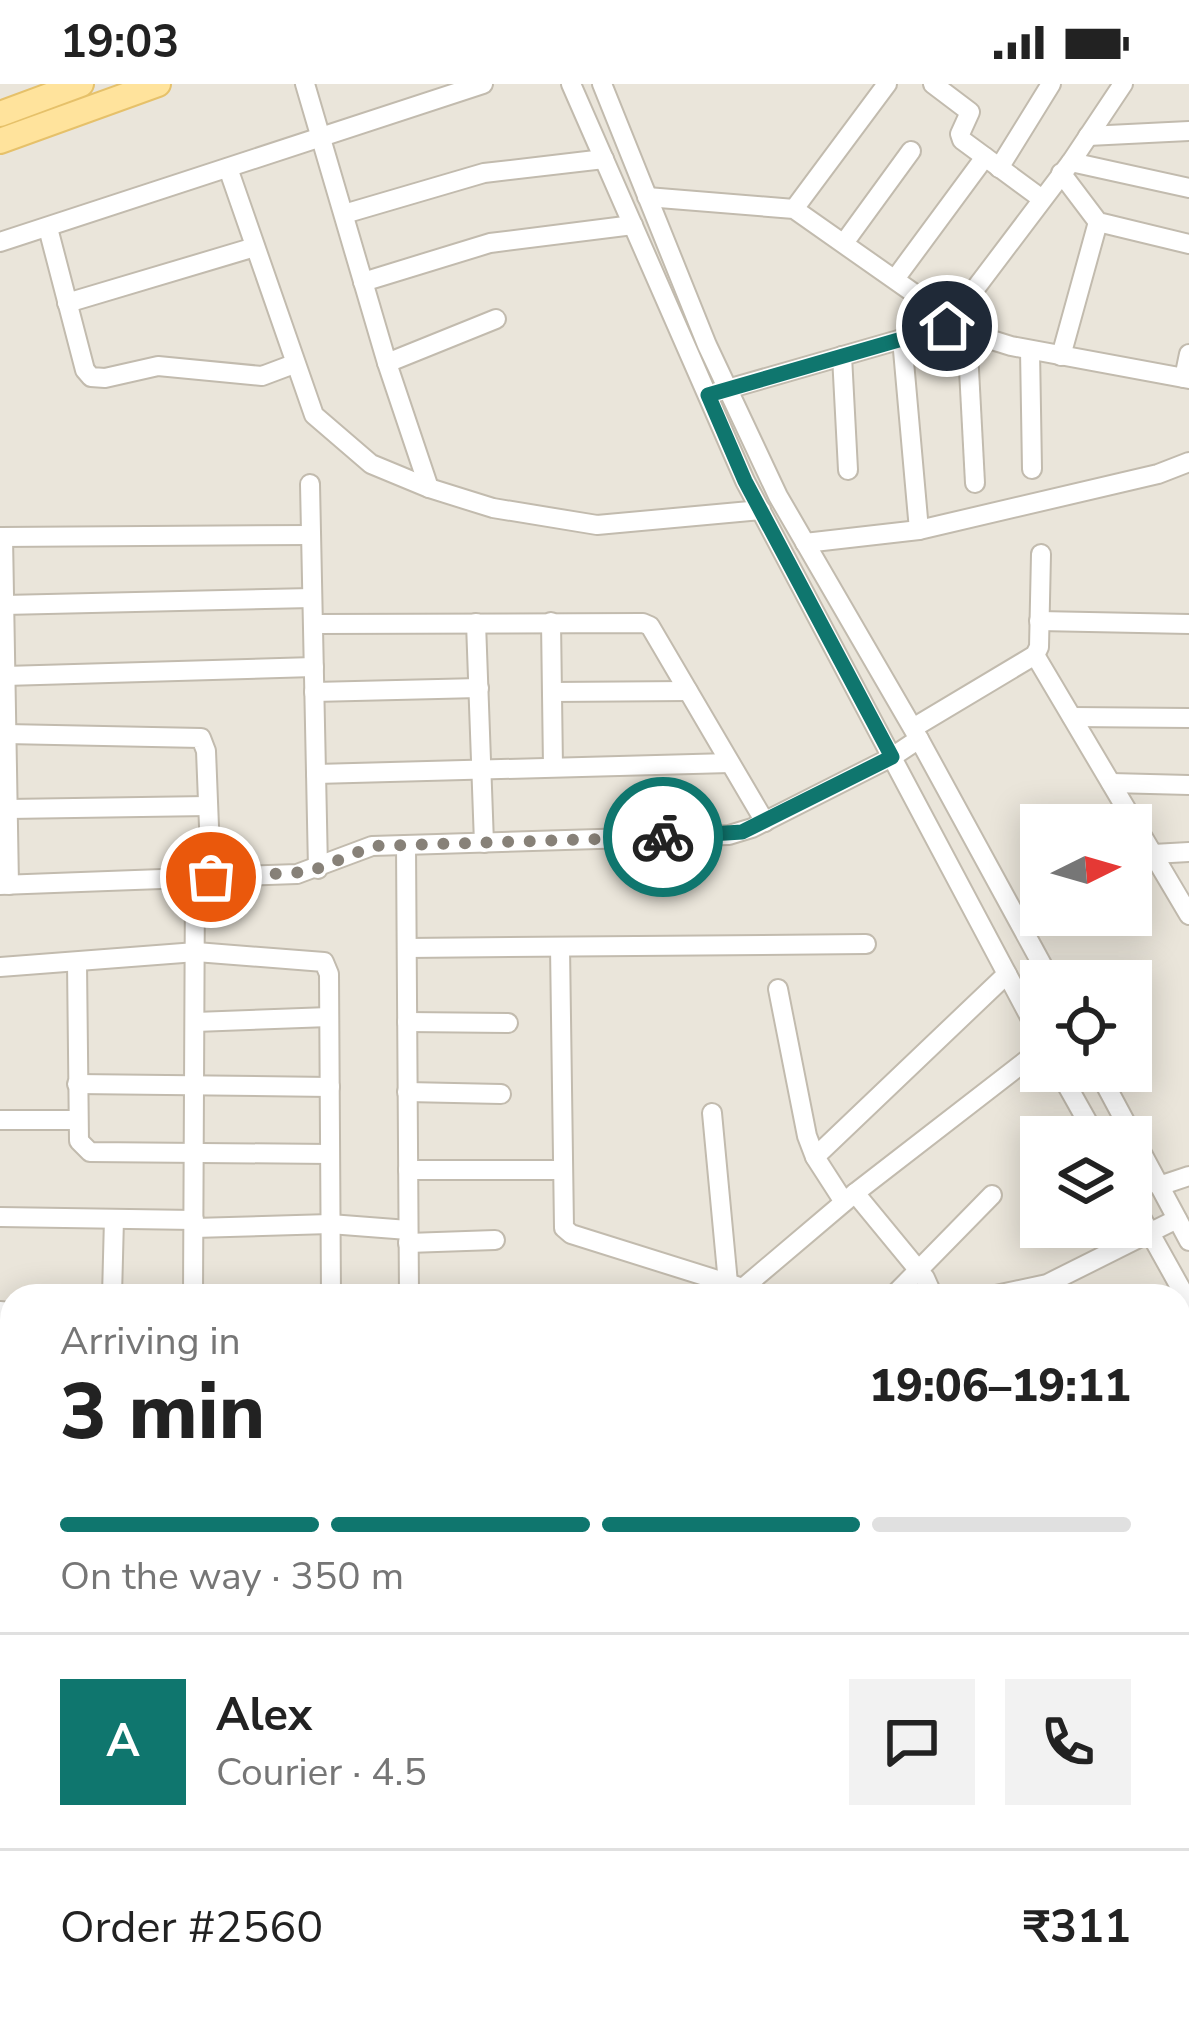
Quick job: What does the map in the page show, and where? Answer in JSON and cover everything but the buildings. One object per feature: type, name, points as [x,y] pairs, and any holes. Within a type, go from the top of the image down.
[{"type":"main road","points":[[0,114],[81,84]]},
{"type":"main road","points":[[0,141],[158,84]]},
{"type":"street","points":[[305,84],[429,488]]},
{"type":"street","points":[[0,242],[483,84]]},
{"type":"street","points":[[571,84],[761,510],[1020,998]]},
{"type":"street","points":[[602,84],[728,389],[778,496],[916,733],[1040,960]]},
{"type":"street","points":[[794,209],[886,84]]},
{"type":"street","points":[[933,84],[970,112],[960,136],[1042,199]]},
{"type":"street","points":[[895,279],[1051,84]]},
{"type":"street","points":[[975,482],[956,326],[1123,84]]},
{"type":"street","points":[[1088,136],[1189,131]]},
{"type":"street","points":[[844,243],[911,152]]},
{"type":"street","points":[[344,214],[484,173],[604,159]]},
{"type":"street","points":[[228,168],[314,415],[371,464],[493,508],[597,525],[761,510]]},
{"type":"street","points":[[1066,168],[1189,188]]},
{"type":"street","points":[[1066,168],[1098,222],[1189,244]]},
{"type":"street","points":[[615,184],[639,175]]},
{"type":"street","points":[[647,197],[794,209],[956,326],[1030,350],[1186,379],[1189,354]]},
{"type":"street","points":[[1061,356],[1098,222]]},
{"type":"street","points":[[364,282],[490,242],[633,226]]},
{"type":"street","points":[[48,227],[85,370],[91,376],[105,378],[158,366],[262,376],[294,364]]},
{"type":"street","points":[[67,303],[255,247]]},
{"type":"street","points":[[387,363],[496,319]]},
{"type":"street","points":[[708,395],[956,326]]},
{"type":"street","points":[[902,339],[920,530]]},
{"type":"street","points":[[1030,350],[1032,469]]},
{"type":"street","points":[[842,356],[848,470]]},
{"type":"street","points":[[805,543],[920,530],[1158,474],[1189,462]]},
{"type":"street","points":[[310,484],[318,869]]},
{"type":"street","points":[[310,535],[1,537],[8,809],[4,885],[297,874],[364,848],[406,845],[730,835],[892,757],[916,733],[1035,655]]},
{"type":"street","points":[[1041,554],[1035,655],[1189,914]]},
{"type":"street","points":[[4,605],[312,598]]},
{"type":"street","points":[[1039,621],[1189,624]]},
{"type":"street","points":[[551,622],[553,767]]},
{"type":"street","points":[[476,623],[484,843]]},
{"type":"street","points":[[313,624],[644,623],[765,822]]},
{"type":"street","points":[[5,676],[314,667]]},
{"type":"street","points":[[314,692],[478,688]]},
{"type":"street","points":[[552,692],[688,691]]},
{"type":"street","points":[[1072,717],[1189,718]]},
{"type":"street","points":[[6,734],[194,736],[205,745],[208,806],[196,952],[193,1284]]},
{"type":"street","points":[[316,774],[730,763]]},
{"type":"street","points":[[1111,783],[1189,785]]},
{"type":"street","points":[[8,809],[208,806]]},
{"type":"street","points":[[406,845],[409,1284]]},
{"type":"street","points":[[1153,854],[1189,852]]},
{"type":"street","points":[[407,948],[866,944]]},
{"type":"street","points":[[560,947],[561,1218],[571,1234],[720,1284]]},
{"type":"street","points":[[0,967],[196,952],[318,958],[329,974],[331,1284]]},
{"type":"street","points":[[77,963],[79,1141],[90,1152],[330,1154]]},
{"type":"street","points":[[815,1157],[1007,974]]},
{"type":"street","points":[[778,989],[815,1157],[926,1284]]},
{"type":"street","points":[[195,1022],[329,1017]]},
{"type":"street","points":[[407,1022],[508,1023]]},
{"type":"street","points":[[741,1284],[1020,1065]]},
{"type":"street","points":[[76,1084],[330,1087]]},
{"type":"street","points":[[407,1092],[501,1094]]},
{"type":"street","points":[[1109,1092],[1189,1241]]},
{"type":"street","points":[[712,1113],[734,1284]]},
{"type":"street","points":[[0,1120],[78,1120]]},
{"type":"street","points":[[408,1170],[561,1170]]},
{"type":"street","points":[[1160,1186],[1189,1176]]},
{"type":"street","points":[[904,1284],[992,1195]]},
{"type":"street","points":[[0,1217],[330,1224],[408,1236],[494,1240]]},
{"type":"street","points":[[112,1284],[115,1219]]},
{"type":"street","points":[[1152,1234],[1177,1219]]},
{"type":"street","points":[[1152,1237],[1178,1284]]},
{"type":"street","points":[[1043,1284],[1123,1248]]},
{"type":"shaded area","points":[[0,84],[1189,84],[1189,1284],[0,1284]]},
{"type":"way so far","points":[[211,877],[309,872],[373,846],[663,837]]},
{"type":"route","points":[[663,837],[742,832],[892,757],[745,481],[708,395],[947,326]]}]
